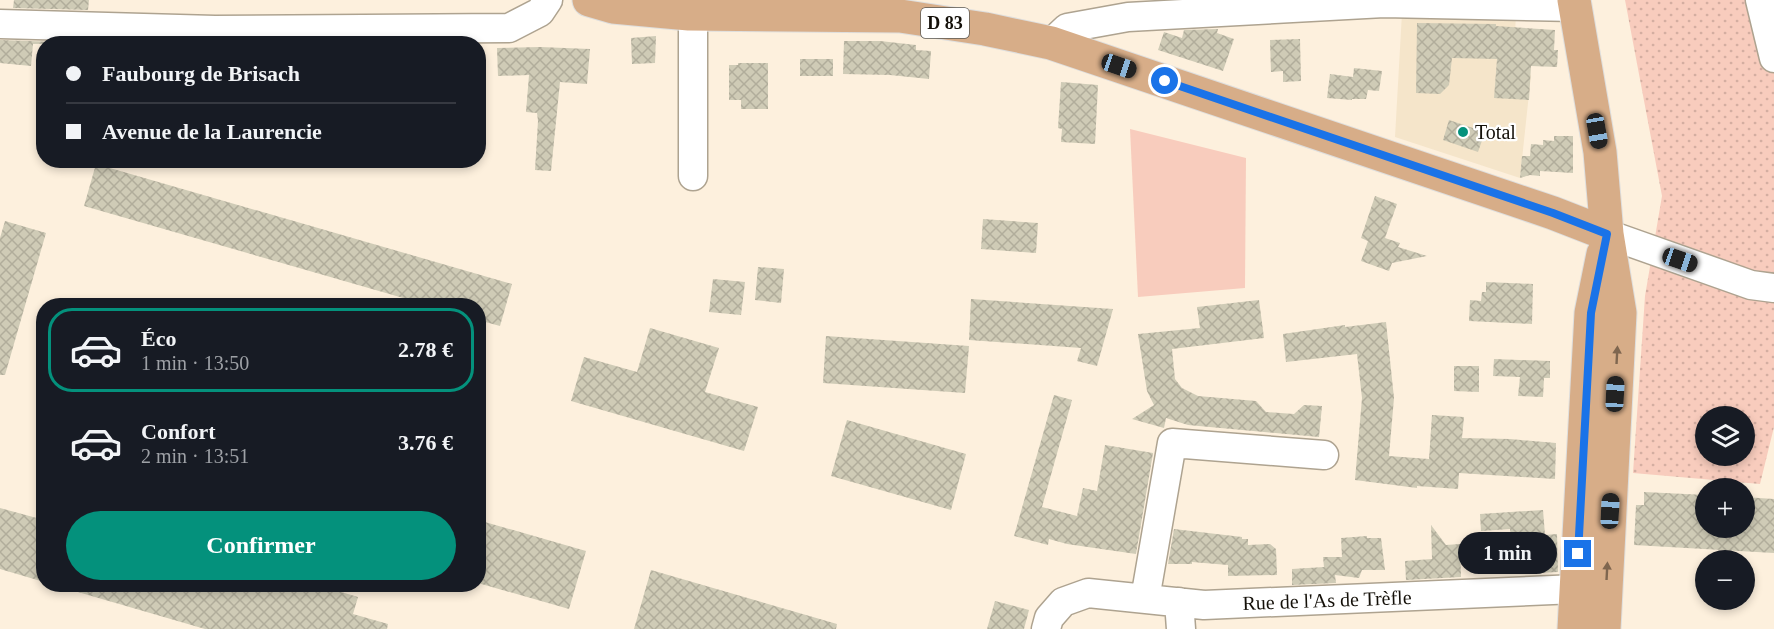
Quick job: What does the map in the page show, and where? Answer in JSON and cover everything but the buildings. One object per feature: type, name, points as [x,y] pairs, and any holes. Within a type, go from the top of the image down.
[{"type":"main road","name":"D 83","points":[[589,0],[613,7],[693,14],[900,16],[985,29],[1051,43],[1553,213],[1607,234]]},
{"type":"main road","points":[[1575,3],[1600,152],[1607,234],[1620,313],[1602,629]]},
{"type":"main road","points":[[1574,629],[1591,313],[1607,234]]},
{"type":"street","points":[[0,24],[215,30],[509,28],[540,12],[548,0]]},
{"type":"street","points":[[1760,0],[1774,58]]},
{"type":"street","points":[[1051,43],[1067,28],[1128,17],[1384,3],[1575,3]]},
{"type":"street","points":[[693,14],[693,176]]},
{"type":"street","points":[[1607,234],[1751,285],[1774,288]]},
{"type":"street","points":[[1145,599],[1172,443],[1324,456]]},
{"type":"street","points":[[1576,589],[1590,600],[1602,629]]},
{"type":"street","name":"Rue de l'As de Trèfle","points":[[1046,629],[1049,618],[1063,602],[1088,593],[1145,599],[1180,616],[1203,605],[1576,589]]},
{"type":"shaded area","points":[[1625,0],[1747,0],[1774,59],[1774,427],[1760,484],[1755,484],[1755,478],[1695,478],[1633,473],[1645,296],[1662,196]]},
{"type":"shaded area","points":[[1402,13],[1516,14],[1513,73],[1531,75],[1520,178],[1395,137]]},
{"type":"shaded area","points":[[1130,129],[1246,158],[1245,288],[1138,297]]},
{"type":"place","name":"Total","points":[[1463,132]]},
{"type":"route","points":[[1165,81],[1553,213],[1607,234],[1591,313],[1578,554]]}]
